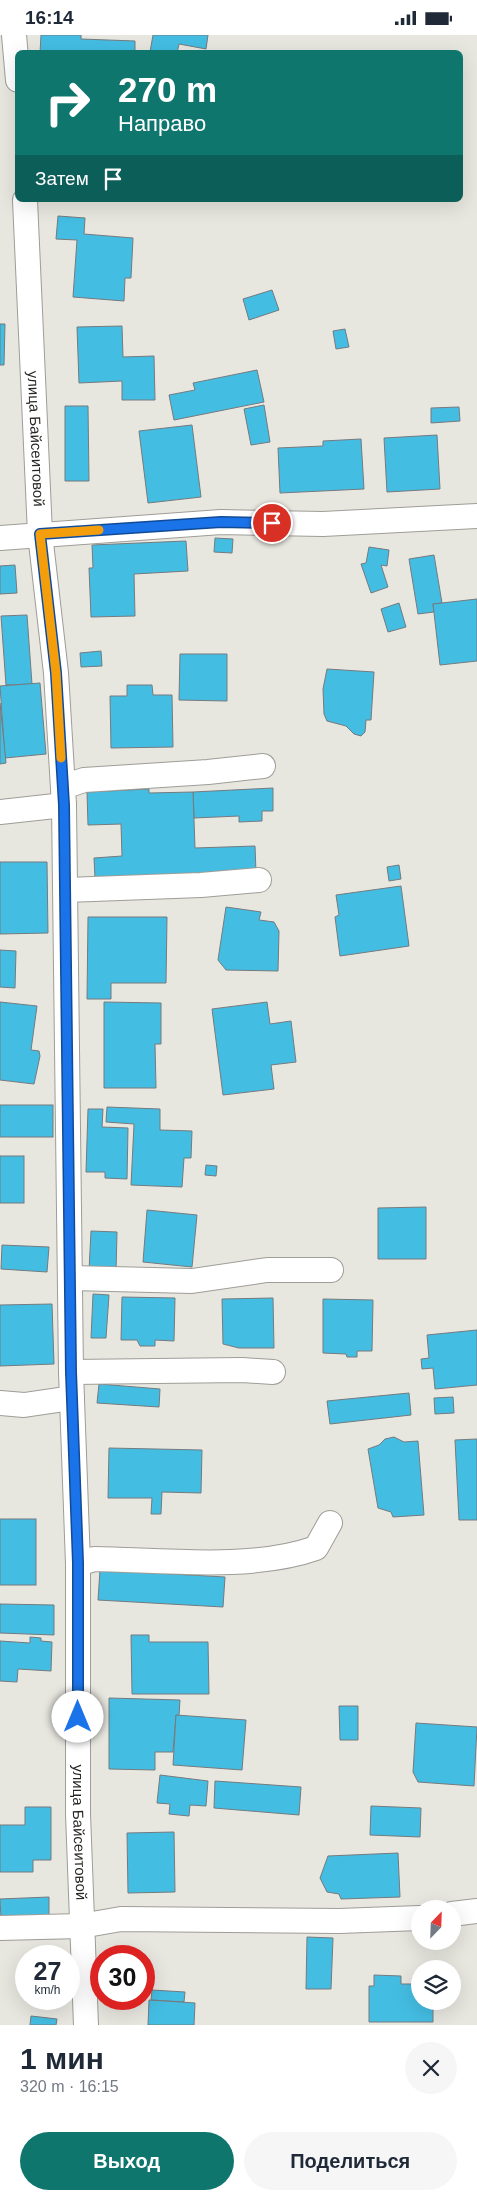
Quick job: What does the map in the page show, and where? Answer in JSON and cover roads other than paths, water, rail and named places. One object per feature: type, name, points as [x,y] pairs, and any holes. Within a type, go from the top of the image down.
[{"type":"street","points":[[14,35],[15,50]]},
{"type":"street","name":"улица Байсеитовой","points":[[25,202],[40,534],[56,673],[63,796],[66,890],[66,1057],[71,1372],[78,1563],[78,1814],[86,2025]]},
{"type":"street","points":[[0,538],[221,522],[323,524],[477,516]]},
{"type":"street","points":[[0,812],[63,796],[84,780],[263,767]]},
{"type":"street","points":[[66,890],[201,885],[259,880]]},
{"type":"street","points":[[71,1278],[192,1281],[267,1270],[331,1270]]},
{"type":"street","points":[[71,1372],[223,1370],[273,1372]]},
{"type":"street","points":[[0,1403],[24,1405],[72,1398]]},
{"type":"street","points":[[78,1563],[94,1559],[267,1561],[298,1555],[316,1549],[330,1523]]},
{"type":"street","points":[[461,1913],[477,1911]]},
{"type":"street","points":[[0,1928],[81,1926],[121,1919],[339,1921],[411,1918]]}]
